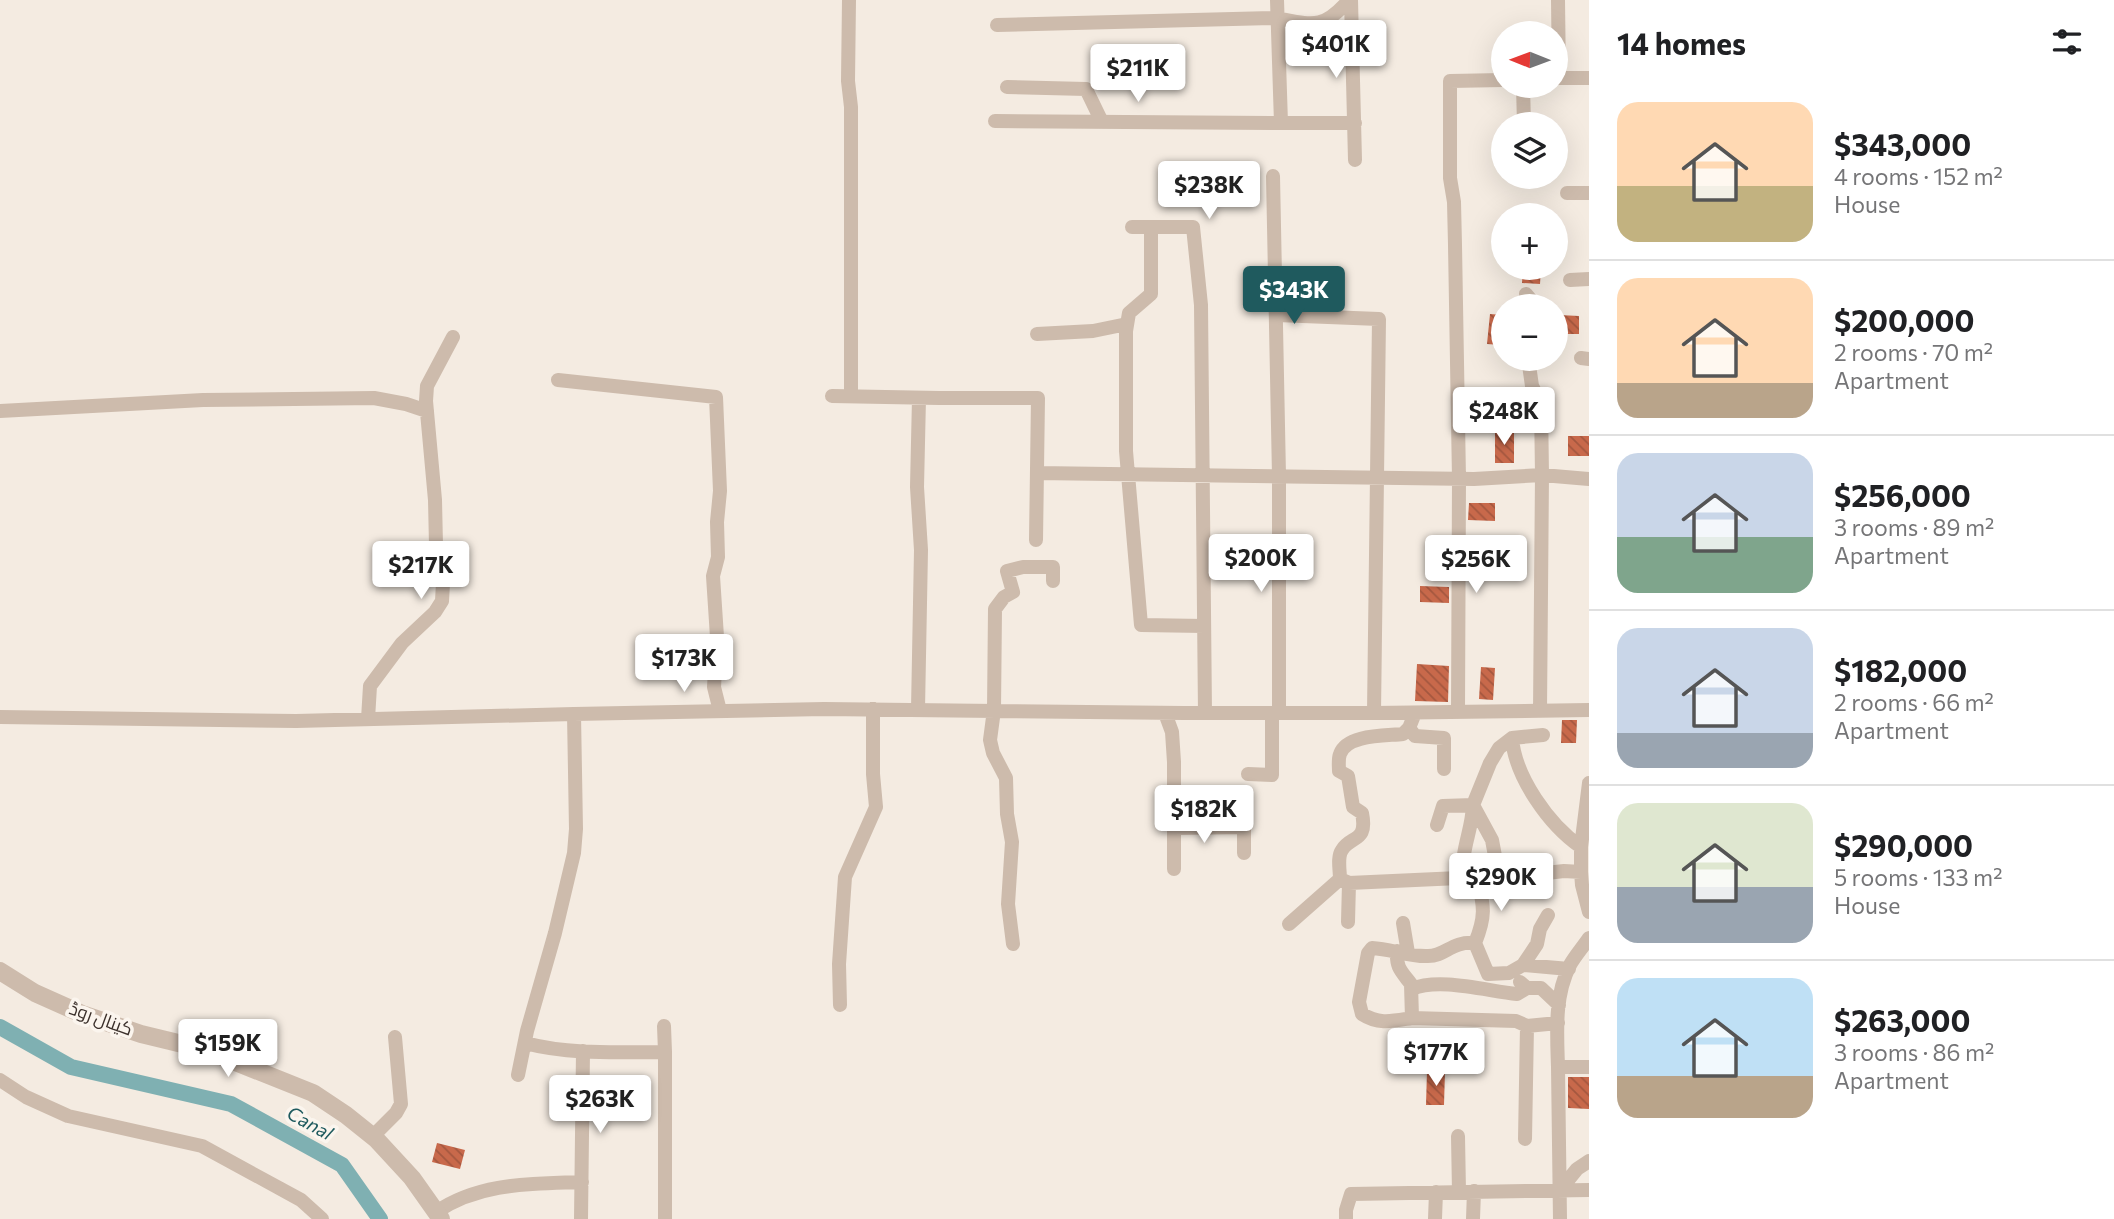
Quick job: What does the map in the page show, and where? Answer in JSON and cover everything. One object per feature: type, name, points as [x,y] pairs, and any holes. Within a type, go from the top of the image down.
[{"type":"street","points":[[849,0],[851,396]]},
{"type":"street","points":[[1277,0],[1281,123]]},
{"type":"street","points":[[997,25],[1276,18],[1301,23],[1321,23],[1335,16],[1350,0]]},
{"type":"street","points":[[1350,0],[1355,160]]},
{"type":"street","points":[[1558,0],[1558,21]]},
{"type":"street","points":[[1568,78],[1589,78]]},
{"type":"street","points":[[1458,712],[1459,479],[1454,202],[1450,178],[1450,81],[1491,80]]},
{"type":"street","points":[[1007,87],[1086,89],[1102,122]]},
{"type":"street","points":[[995,121],[1355,123]]},
{"type":"street","points":[[1248,774],[1272,775],[1275,713],[1279,476],[1273,177]]},
{"type":"street","points":[[1567,193],[1589,193]]},
{"type":"street","points":[[1132,227],[1193,227],[1201,305],[1205,713]]},
{"type":"street","points":[[1151,227],[1152,294],[1129,313],[1127,324],[1126,451],[1141,625],[1204,626]]},
{"type":"street","points":[[1570,280],[1589,279]]},
{"type":"street","points":[[1277,316],[1379,319],[1374,713]]},
{"type":"street","points":[[1037,334],[1093,331],[1127,324]]},
{"type":"street","points":[[368,719],[370,686],[402,643],[435,612],[442,601],[443,583],[436,545],[427,386],[453,337]]},
{"type":"street","points":[[1530,371],[1532,386],[1541,403],[1540,710]]},
{"type":"street","points":[[558,380],[716,397],[720,491],[718,557],[713,576],[717,637],[714,687],[720,711]]},
{"type":"street","points":[[832,396],[1038,398],[1037,540]]},
{"type":"street","points":[[0,411],[202,400],[362,398],[392,401],[427,411]]},
{"type":"street","points":[[918,709],[921,550],[917,486],[919,398]]},
{"type":"street","points":[[1037,473],[1459,479],[1542,475],[1589,479]]},
{"type":"street","points":[[1013,944],[1008,904],[1011,834],[1007,814],[1006,778],[993,753],[990,740],[994,710],[995,609],[1004,597],[1013,592],[1007,571],[1023,566],[1053,567],[1053,581]]},
{"type":"street","points":[[840,1005],[839,964],[845,877],[876,807],[873,709]]},
{"type":"street","points":[[0,717],[296,721],[873,709],[1165,713],[1589,710]]},
{"type":"street","points":[[1165,713],[1172,732],[1174,869]]},
{"type":"street","points":[[1348,922],[1339,853],[1343,847],[1357,839],[1363,829],[1363,820],[1362,813],[1353,807],[1348,776],[1339,771],[1340,753],[1346,746],[1362,737],[1403,734],[1409,728],[1415,713]]},
{"type":"street","points":[[518,1075],[574,853],[574,714]]},
{"type":"street","points":[[1409,728],[1415,736],[1444,738],[1444,769]]},
{"type":"street","points":[[1543,735],[1512,738],[1494,755],[1473,805],[1473,821],[1462,862],[1484,908],[1475,943],[1488,974],[1509,973],[1523,965],[1537,944],[1539,929],[1548,915]]},
{"type":"street","points":[[1512,738],[1513,754],[1525,780],[1552,822],[1581,847]]},
{"type":"street","points":[[1589,783],[1581,847],[1582,885],[1589,912]]},
{"type":"street","points":[[1437,825],[1443,806],[1473,805]]},
{"type":"street","points":[[1473,805],[1492,840],[1494,879]]},
{"type":"street","points":[[1174,828],[1244,827],[1244,853]]},
{"type":"street","points":[[1289,923],[1344,881],[1494,879],[1564,871],[1581,872]]},
{"type":"street","points":[[1403,923],[1402,952],[1396,961],[1400,971],[1411,984],[1412,1018]]},
{"type":"street","points":[[1560,1219],[1559,1005],[1569,969],[1589,938]]},
{"type":"street","points":[[1475,943],[1466,942],[1451,946],[1438,955],[1424,957],[1373,948],[1368,953],[1359,1002],[1362,1014],[1371,1020],[1387,1023],[1412,1018],[1516,1021],[1527,1026],[1558,1023]]},
{"type":"street","points":[[1523,965],[1569,969]]},
{"type":"street","name":"کینال روڈ","points":[[0,971],[35,993],[82,1014],[141,1034],[203,1049],[313,1093],[373,1136],[412,1178],[438,1215]]},
{"type":"street","points":[[1509,973],[1527,988]]},
{"type":"street","points":[[1412,989],[1441,983],[1517,994],[1527,988],[1541,988],[1559,1005]]},
{"type":"street","points":[[664,1026],[665,1219]]},
{"type":"street","points":[[1525,1139],[1527,1026]]},
{"type":"street","points":[[373,1136],[396,1113],[401,1104],[395,1037]]},
{"type":"street","points":[[525,1043],[543,1048],[583,1051],[665,1052]]},
{"type":"street","points":[[581,1219],[583,1051]]},
{"type":"street","points":[[1558,1067],[1589,1067]]},
{"type":"street","points":[[0,1080],[26,1097],[68,1116],[202,1146],[301,1200],[322,1219]]},
{"type":"street","points":[[1458,1136],[1459,1192]]},
{"type":"street","points":[[1560,1190],[1577,1169],[1589,1161]]},
{"type":"street","points":[[438,1215],[452,1200],[491,1188],[515,1184],[582,1182]]},
{"type":"street","points":[[1346,1219],[1351,1194],[1589,1190]]},
{"type":"street","points":[[1474,1191],[1474,1219]]},
{"type":"street","points":[[1435,1219],[1436,1192]]},
{"type":"building","points":[[1522,280],[1540,280],[1540,284],[1522,283]]},
{"type":"building","points":[[1490,314],[1491,314],[1491,344],[1487,344]]},
{"type":"building","points":[[1568,315],[1579,316],[1579,334],[1568,334]]},
{"type":"building","points":[[1495,431],[1514,431],[1514,463],[1495,463]]},
{"type":"building","points":[[1568,436],[1589,436],[1589,456],[1568,456]]},
{"type":"building","points":[[1469,503],[1495,503],[1495,521],[1468,520]]},
{"type":"building","points":[[1420,586],[1449,587],[1449,603],[1420,602]]},
{"type":"building","points":[[1417,664],[1449,666],[1448,702],[1415,701]]},
{"type":"building","points":[[1481,667],[1495,668],[1493,700],[1479,699]]},
{"type":"building","points":[[1562,720],[1577,720],[1576,743],[1561,743]]},
{"type":"building","points":[[1424,1028],[1440,1028],[1439,1055],[1423,1054]]},
{"type":"building","points":[[1427,1071],[1445,1071],[1444,1105],[1426,1105]]},
{"type":"building","points":[[1568,1077],[1589,1077],[1589,1109],[1568,1108]]},
{"type":"building","points":[[437,1143],[465,1150],[460,1169],[432,1162]]},
{"type":"waterway","name":"Canal","points":[[0,1027],[71,1067],[231,1104],[342,1165],[380,1219]]}]
